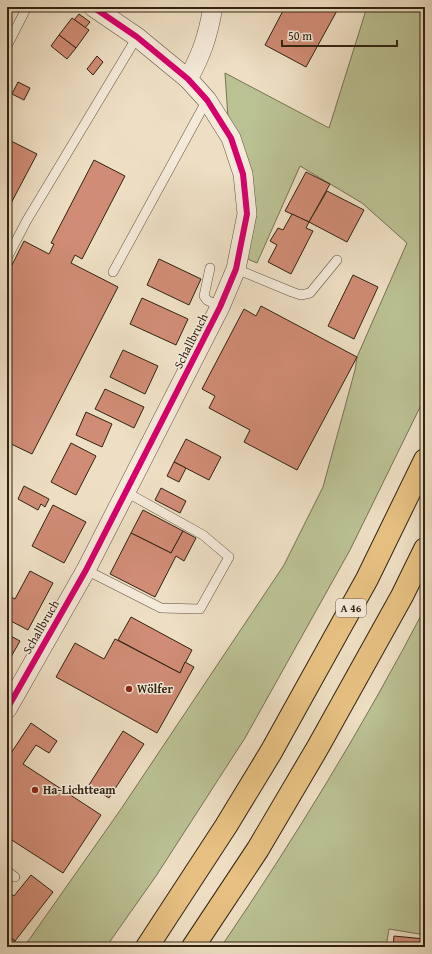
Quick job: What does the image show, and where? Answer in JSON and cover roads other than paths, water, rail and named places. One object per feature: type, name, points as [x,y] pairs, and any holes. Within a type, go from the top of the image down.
[{"type":"highway","name":"A 46","points":[[147,947],[226,826],[271,752],[367,579],[425,460]]},
{"type":"highway","points":[[193,947],[258,849],[310,761],[398,603],[425,549]]},
{"type":"street","name":"Schallbruch","points":[[7,709],[86,570],[220,306],[236,269],[247,214],[243,174],[231,138],[207,100],[188,79],[137,37],[93,7]]},
{"type":"street","points":[[188,79],[200,58],[209,30],[213,7]]},
{"type":"lane","points":[[7,46],[27,7]]},
{"type":"lane","points":[[7,258],[27,220],[137,37]]},
{"type":"lane","points":[[113,272],[207,100]]},
{"type":"lane","points":[[236,269],[301,295],[310,293],[337,260]]},
{"type":"lane","points":[[210,268],[204,296],[207,300],[220,306]]},
{"type":"lane","points":[[86,570],[161,608],[200,609],[229,557],[203,535],[126,492]]},
{"type":"lane","points":[[7,871],[15,877]]},
{"type":"place","name":"Wölfer","points":[[129,689]]},
{"type":"place","name":"Ha-Lichtteam","points":[[35,790]]}]
